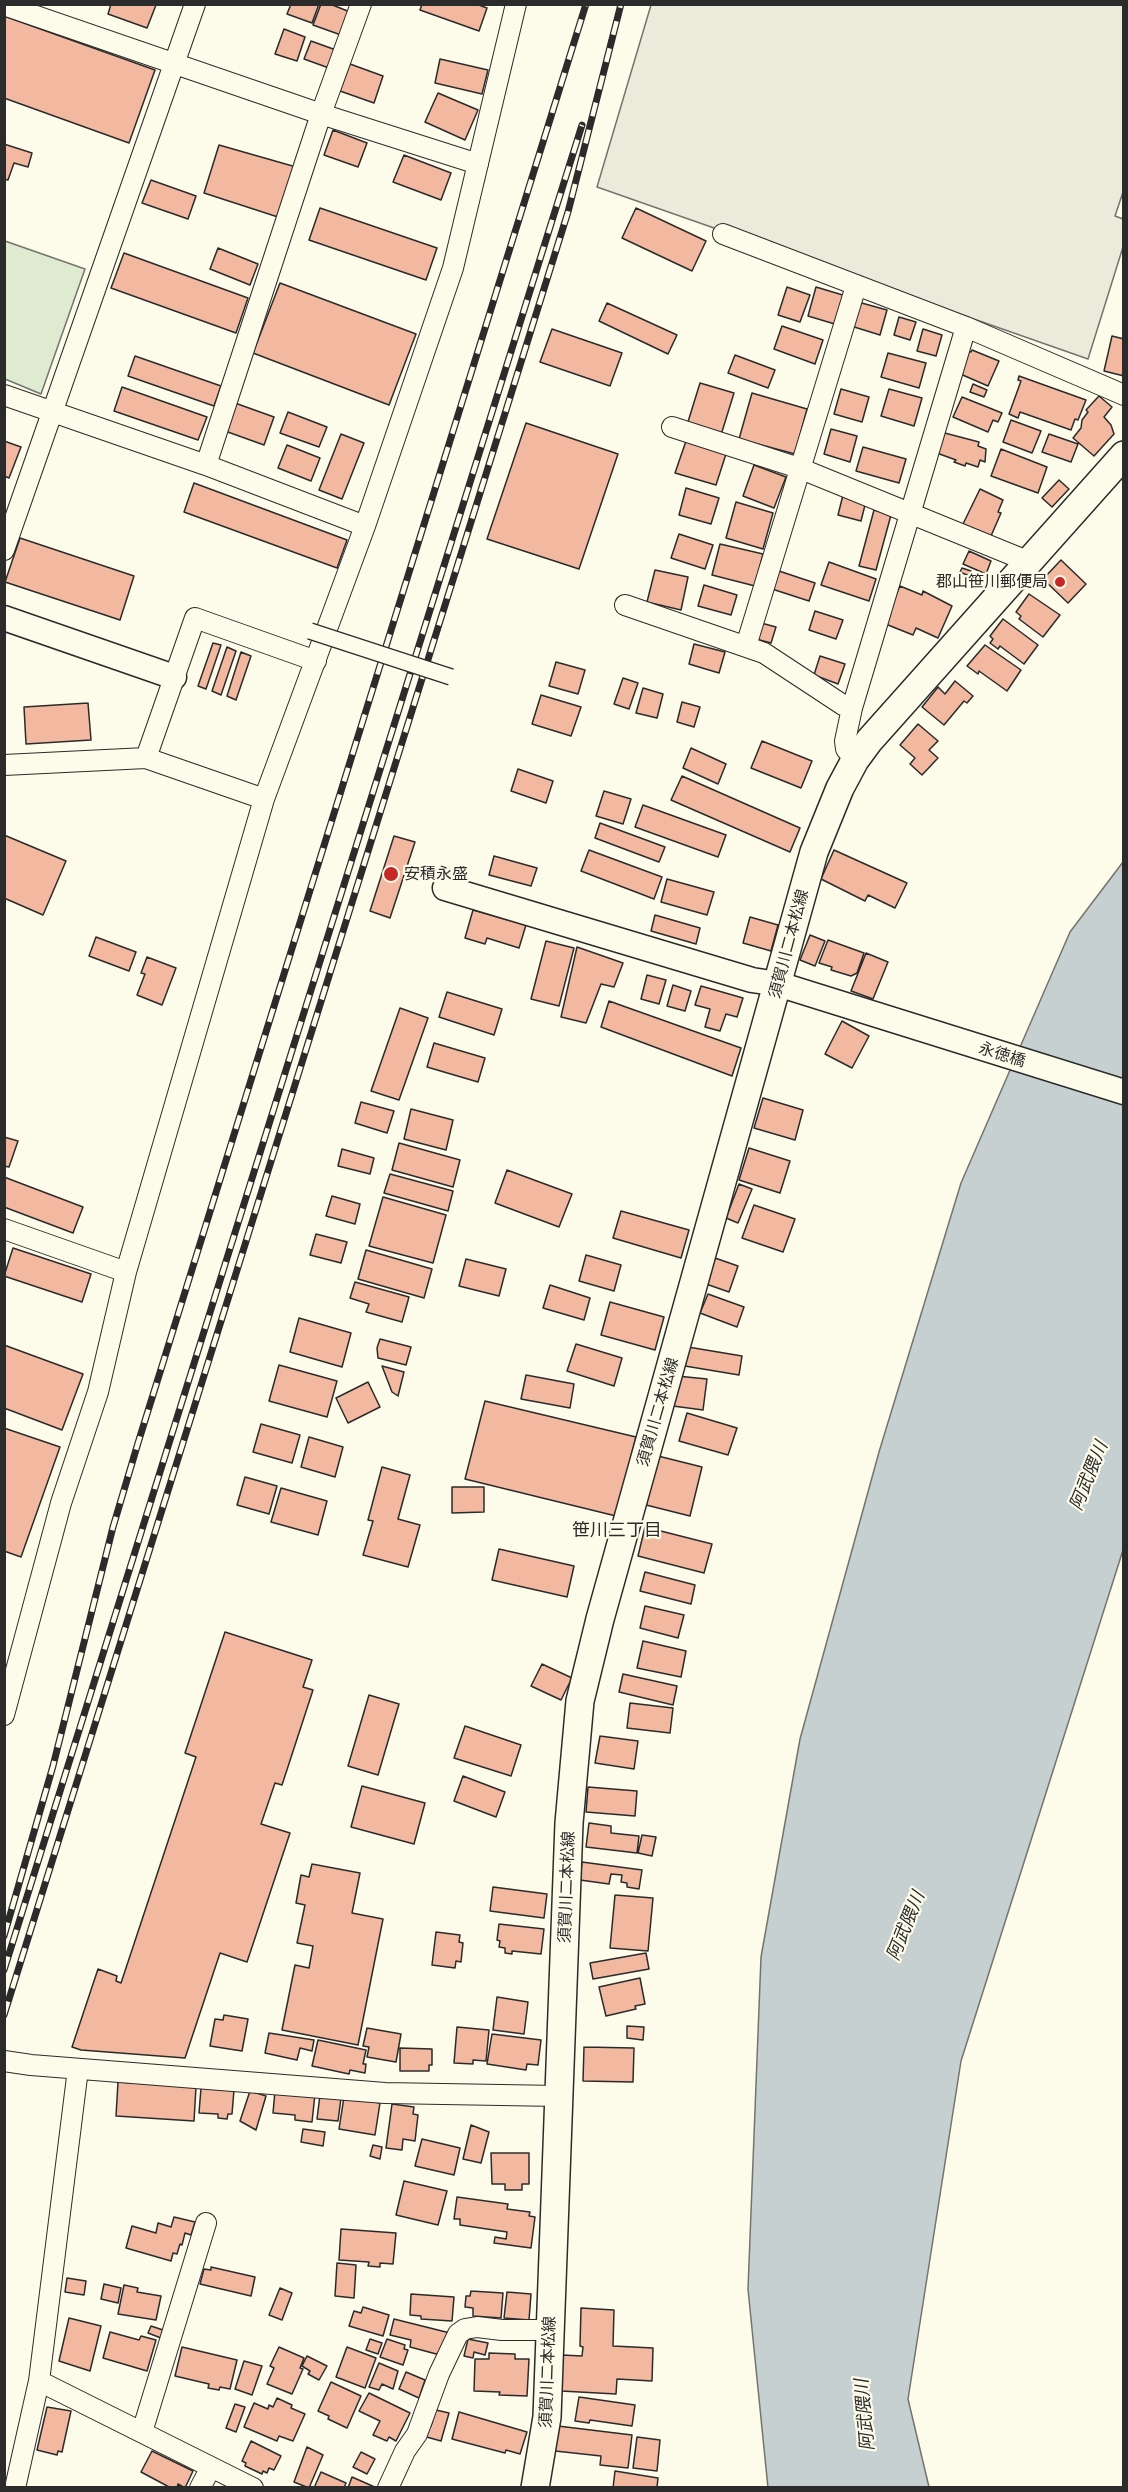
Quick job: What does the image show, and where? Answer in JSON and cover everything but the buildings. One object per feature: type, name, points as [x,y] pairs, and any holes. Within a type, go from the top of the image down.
[{"type":"main road","name":"須賀川二本松線","points":[[535,2487],[547,2417],[569,1823],[580,1701],[600,1619],[814,852],[840,788],[855,760],[869,741],[1027,561],[1124,455]]},
{"type":"street","points":[[4,550],[195,4]]},
{"type":"street","points":[[206,465],[321,114],[361,4]]},
{"type":"street","points":[[4,1715],[9,1677],[61,1503],[98,1392],[126,1272],[264,799],[316,661],[453,268],[516,4]]},
{"type":"street","points":[[4,5],[174,65],[478,164]]},
{"type":"street","points":[[723,234],[966,327],[1124,395]]},
{"type":"street","points":[[746,646],[856,286]]},
{"type":"street","points":[[855,760],[846,749],[845,741],[852,708],[966,327]]},
{"type":"street","points":[[4,395],[206,465],[364,526]]},
{"type":"street","points":[[672,427],[799,468],[1027,561]]},
{"type":"street","points":[[625,605],[764,653],[843,705],[852,708]]},
{"type":"street","points":[[4,618],[174,677]]},
{"type":"street","points":[[146,758],[195,618],[316,661]]},
{"type":"street","points":[[310,632],[451,676]]},
{"type":"street","points":[[4,765],[146,758],[264,799]]},
{"type":"street","name":"永徳橋","points":[[445,888],[752,980],[778,984],[1124,1092]]},
{"type":"street","points":[[4,1229],[126,1272]]},
{"type":"street","points":[[4,2061],[386,2093],[560,2096]]},
{"type":"street","points":[[15,2487],[39,2381],[78,2069]]},
{"type":"street","points":[[142,2432],[206,2223]]},
{"type":"street","points":[[388,2487],[405,2451],[421,2426],[439,2374],[458,2334],[470,2327],[550,2330]]},
{"type":"street","points":[[39,2381],[253,2487]]},
{"type":"street","points":[[200,2487],[211,2467]]},
{"type":"green space","points":[[5,241],[85,269],[41,394],[5,379]]},
{"type":"shaded area","points":[[651,5],[1123,5],[1124,189],[1115,216],[1123,219],[1123,247],[1088,359],[597,187]]},
{"type":"water","name":"阿武隈川","points":[[1123,862],[1123,1550],[961,2061],[908,2399],[929,2487],[768,2488],[748,2289],[761,1957],[800,1739],[879,1452],[961,1183],[1070,932]]},
{"type":"railway","points":[[4,1936],[53,1766],[113,1527],[138,1443],[586,4]]},
{"type":"railway","points":[[4,2015],[568,212],[621,4]]},
{"type":"railway","points":[[4,1970],[582,125]]},
{"type":"place","name":"郡山笹川郵便局","points":[[1060,582]]},
{"type":"place","name":"安積永盛","points":[[391,874]]},
{"type":"district","name":"笹川三丁目","points":[[617,1531]]}]
